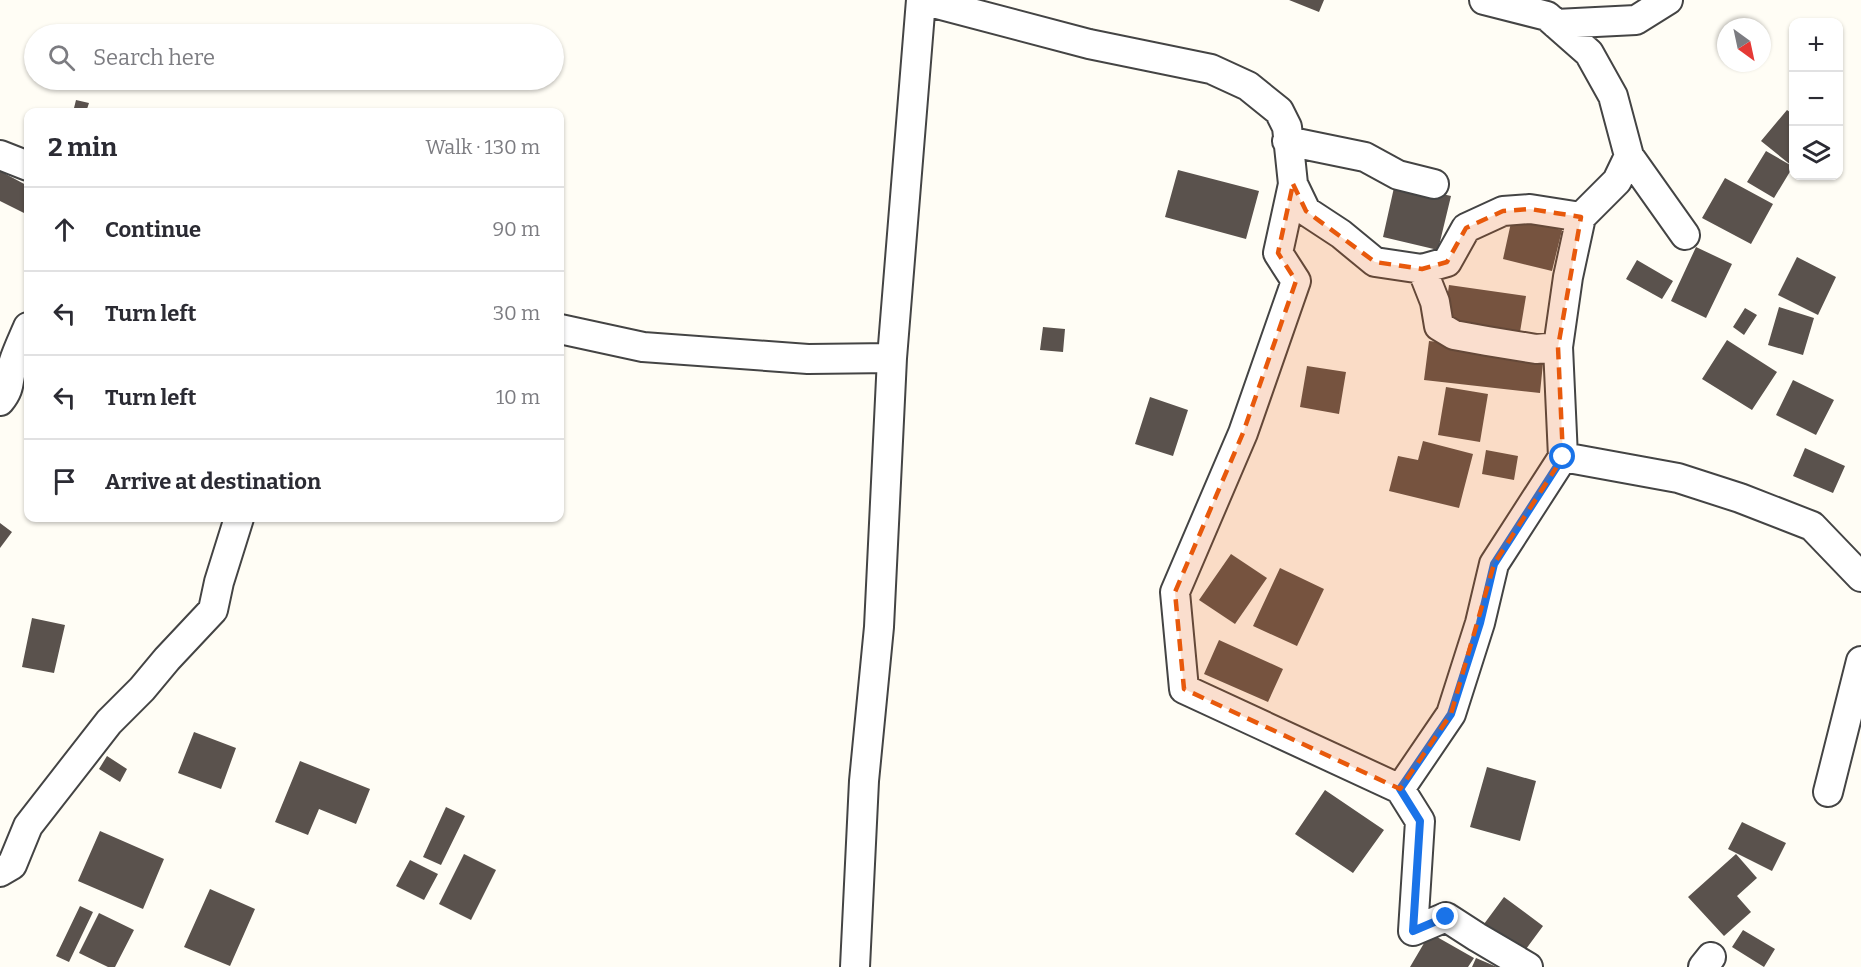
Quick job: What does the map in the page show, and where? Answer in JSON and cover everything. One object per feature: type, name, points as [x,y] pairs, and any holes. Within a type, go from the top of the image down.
[{"type":"street","points":[[855,967],[864,781],[879,627],[892,358],[922,0],[1089,44],[1211,69],[1248,86],[1279,111],[1287,127],[1293,184],[1306,211],[1341,234],[1375,262],[1422,269],[1447,262],[1466,228],[1503,211],[1530,209],[1581,217]]},
{"type":"street","points":[[1484,0],[1547,16],[1589,53],[1613,96],[1629,156],[1685,235]]},
{"type":"street","points":[[1556,24],[1636,21],[1668,0]]},
{"type":"street","points":[[1287,141],[1365,157],[1398,175],[1434,184]]},
{"type":"street","points":[[0,155],[24,164]]},
{"type":"street","points":[[1400,789],[1451,714],[1480,623],[1494,564],[1563,457],[1558,347],[1568,278],[1581,217],[1617,181],[1629,156]]},
{"type":"street","points":[[1293,184],[1278,253],[1296,281],[1243,433],[1175,592],[1184,689],[1400,789],[1420,821],[1413,931],[1446,917],[1528,967]]},
{"type":"street","points":[[1422,269],[1435,302],[1439,326],[1454,335],[1536,349],[1558,347]]},
{"type":"street","points":[[564,329],[643,346],[808,359],[892,358]]},
{"type":"street","points":[[0,401],[7,393],[11,382],[11,367],[24,336]]},
{"type":"street","points":[[1563,457],[1678,478],[1740,498],[1812,526],[1861,577]]},
{"type":"street","points":[[0,872],[12,865],[28,825],[109,722],[213,610],[219,582],[238,522]]},
{"type":"street","points":[[1828,792],[1861,661]]},
{"type":"highlighted area","points":[[1293,184],[1306,211],[1375,262],[1422,269],[1447,262],[1466,228],[1503,211],[1530,209],[1581,217],[1558,347],[1563,457],[1494,564],[1451,714],[1400,789],[1184,689],[1175,592],[1243,433],[1296,281],[1278,253]]},
{"type":"building","points":[[1289,0],[1324,0],[1319,12]]},
{"type":"building","points":[[76,100],[89,103],[87,108],[74,108]]},
{"type":"building","points":[[1787,110],[1789,111],[1789,164],[1761,141]]},
{"type":"building","points":[[1766,151],[1789,164],[1789,173],[1774,198],[1747,182]]},
{"type":"building","points":[[1178,170],[1259,191],[1246,239],[1165,217]]},
{"type":"building","points":[[0,171],[24,184],[24,213],[0,201]]},
{"type":"building","points":[[1725,178],[1773,204],[1751,244],[1702,218]]},
{"type":"building","points":[[1395,183],[1451,196],[1438,250],[1383,237]]},
{"type":"building","points":[[1512,218],[1562,230],[1552,271],[1503,259]]},
{"type":"building","points":[[1696,247],[1732,264],[1706,318],[1671,301]]},
{"type":"building","points":[[1797,257],[1836,277],[1818,315],[1778,295]]},
{"type":"building","points":[[1637,260],[1673,281],[1662,299],[1626,279]]},
{"type":"building","points":[[1449,285],[1526,296],[1519,338],[1443,327]]},
{"type":"building","points":[[1779,307],[1814,318],[1803,355],[1768,345]]},
{"type":"building","points":[[1745,308],[1757,315],[1744,335],[1733,327]]},
{"type":"building","points":[[1043,327],[1065,329],[1063,352],[1040,350]]},
{"type":"building","points":[[1727,340],[1777,372],[1752,410],[1702,379]]},
{"type":"building","points":[[1429,341],[1544,353],[1540,393],[1424,380]]},
{"type":"building","points":[[1307,366],[1346,372],[1339,414],[1300,407]]},
{"type":"building","points":[[1793,380],[1834,400],[1816,435],[1776,415]]},
{"type":"building","points":[[1446,387],[1488,394],[1480,442],[1438,435]]},
{"type":"building","points":[[1150,397],[1188,410],[1173,456],[1135,444]]},
{"type":"building","points":[[1423,441],[1473,454],[1459,508],[1389,491],[1398,456],[1418,460]]},
{"type":"building","points":[[1805,448],[1845,466],[1833,493],[1793,476]]},
{"type":"building","points":[[1486,450],[1518,456],[1514,480],[1482,474]]},
{"type":"building","points":[[0,523],[12,532],[0,548]]},
{"type":"building","points":[[1231,554],[1267,578],[1235,624],[1199,600]]},
{"type":"building","points":[[1280,568],[1324,589],[1297,646],[1253,626]]},
{"type":"building","points":[[32,618],[65,625],[54,673],[22,667]]},
{"type":"building","points":[[1219,640],[1283,669],[1268,702],[1204,674]]},
{"type":"building","points":[[194,732],[236,748],[221,789],[178,773]]},
{"type":"building","points":[[107,756],[127,769],[120,782],[99,769]]},
{"type":"building","points":[[300,761],[370,789],[356,824],[319,809],[308,835],[275,822]]},
{"type":"building","points":[[1487,767],[1536,781],[1520,841],[1470,827]]},
{"type":"building","points":[[1325,790],[1384,830],[1353,873],[1295,834]]},
{"type":"building","points":[[446,807],[465,816],[441,865],[423,857]]},
{"type":"building","points":[[1742,822],[1786,843],[1772,871],[1728,849]]},
{"type":"building","points":[[100,831],[164,859],[143,909],[78,881]]},
{"type":"building","points":[[464,854],[496,870],[471,920],[439,904]]},
{"type":"building","points":[[1736,854],[1757,878],[1737,896],[1751,912],[1724,936],[1688,897]]},
{"type":"building","points":[[410,860],[438,874],[424,900],[396,886]]},
{"type":"building","points":[[210,889],[255,909],[230,966],[184,947]]},
{"type":"building","points":[[1504,897],[1543,926],[1523,953],[1484,924]]},
{"type":"building","points":[[80,906],[93,912],[69,962],[56,956]]},
{"type":"building","points":[[99,913],[134,930],[115,967],[108,967],[79,953]]},
{"type":"building","points":[[1743,930],[1775,949],[1764,967],[1732,947]]},
{"type":"building","points":[[1430,933],[1474,958],[1468,967],[1410,967]]},
{"type":"building","points":[[1476,958],[1497,967],[1472,967]]},
{"type":"route","points":[[1446,917],[1413,931],[1420,821],[1400,789],[1451,714],[1480,623],[1494,564],[1563,457]]}]
